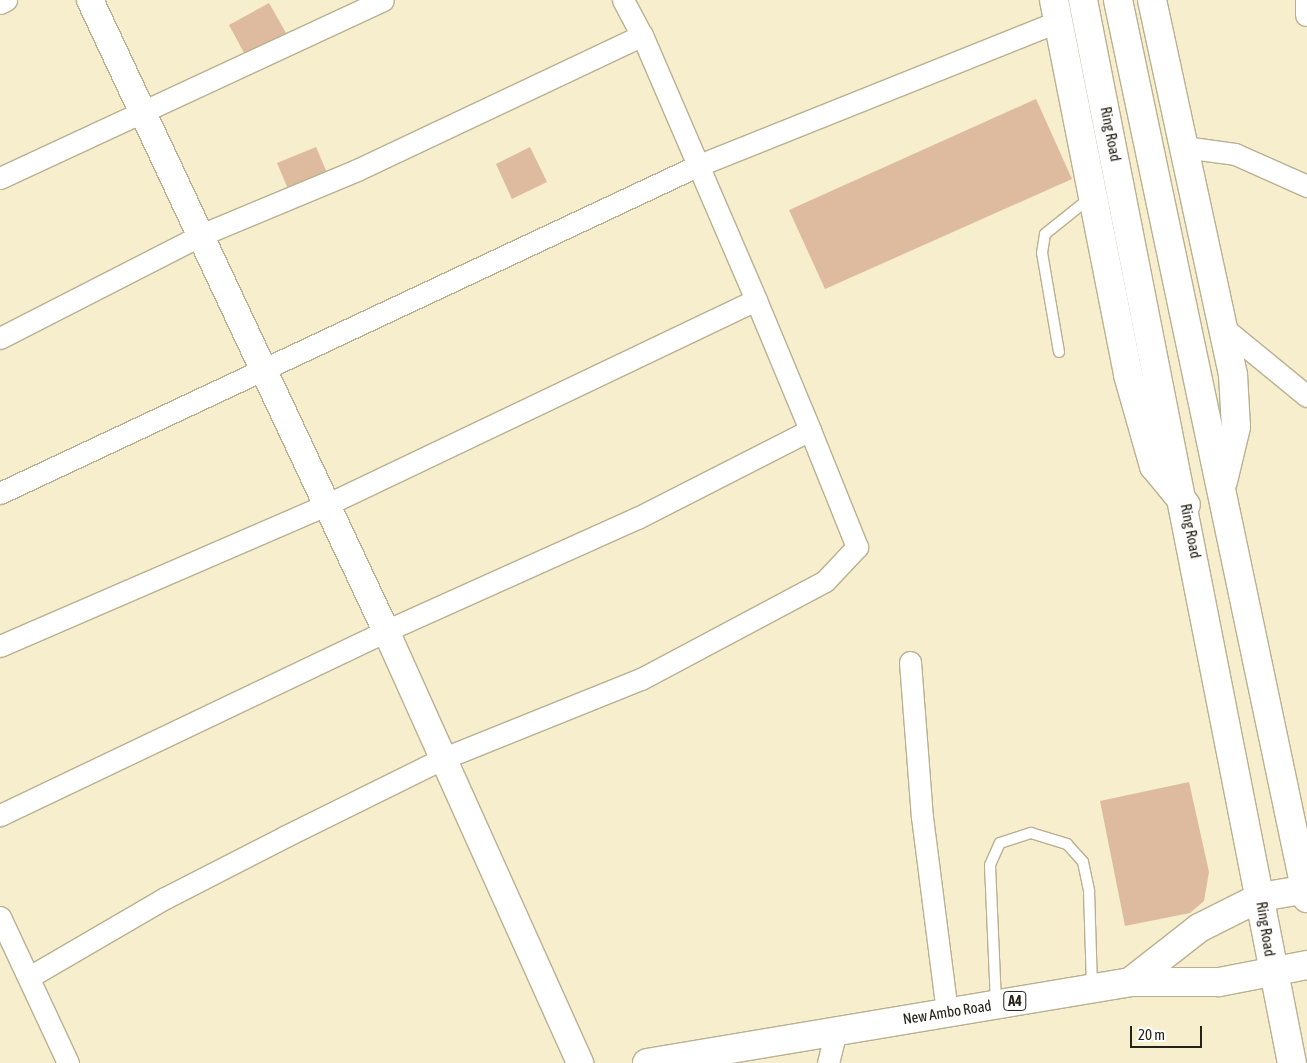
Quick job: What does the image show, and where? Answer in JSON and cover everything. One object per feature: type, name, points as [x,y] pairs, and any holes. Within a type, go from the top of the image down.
[{"type":"main road","name":"Ring Road","points":[[1084,0],[1186,505],[1261,897],[1273,973],[1292,1063]]},
{"type":"main road","points":[[1118,0],[1223,481],[1306,892],[1261,897]]},
{"type":"main road","points":[[1152,0],[1225,329],[1236,427],[1223,481]]},
{"type":"main road","points":[[1056,10],[1091,196],[1143,432],[1154,466],[1186,505]]},
{"type":"main road","name":"A4","points":[[1130,982],[1199,928],[1261,897]]},
{"type":"main road","name":"New Ambo Road","points":[[647,1063],[1130,982],[1219,982],[1307,965]]},
{"type":"street","points":[[0,3],[6,0]]},
{"type":"street","points":[[90,0],[146,112],[326,505],[386,631],[580,1063]]},
{"type":"street","points":[[0,178],[146,112],[383,0]]},
{"type":"street","points":[[31,976],[165,898],[444,758],[641,679],[734,634],[842,568],[854,555],[856,540],[699,165],[642,35],[623,0]]},
{"type":"street","points":[[0,493],[699,165],[1056,10]]},
{"type":"street","points":[[0,338],[202,235],[357,170],[642,35]]},
{"type":"street","points":[[1184,146],[1235,154],[1305,182]]},
{"type":"street","points":[[0,646],[326,505],[756,300]]},
{"type":"street","points":[[1225,329],[1307,396]]},
{"type":"street","points":[[0,815],[386,631],[637,518],[810,430]]},
{"type":"street","points":[[910,662],[922,817],[947,1012]]},
{"type":"street","points":[[0,917],[9,952],[31,976],[68,1063]]},
{"type":"street","points":[[828,1063],[836,1030]]},
{"type":"lane","points":[[1059,352],[1042,253],[1045,234],[1091,196]]},
{"type":"lane","points":[[996,1004],[990,865],[1000,844],[1031,833],[1067,844],[1083,862],[1088,891],[1092,988]]},
{"type":"building","points":[[269,3],[290,40],[249,62],[229,25]]},
{"type":"building","points":[[1036,99],[1072,179],[825,289],[789,210]]},
{"type":"building","points":[[316,147],[327,173],[288,189],[277,163]]},
{"type":"building","points":[[530,147],[547,182],[512,199],[496,164]]},
{"type":"building","points":[[1189,782],[1209,872],[1204,901],[1190,913],[1125,926],[1100,801]]}]
